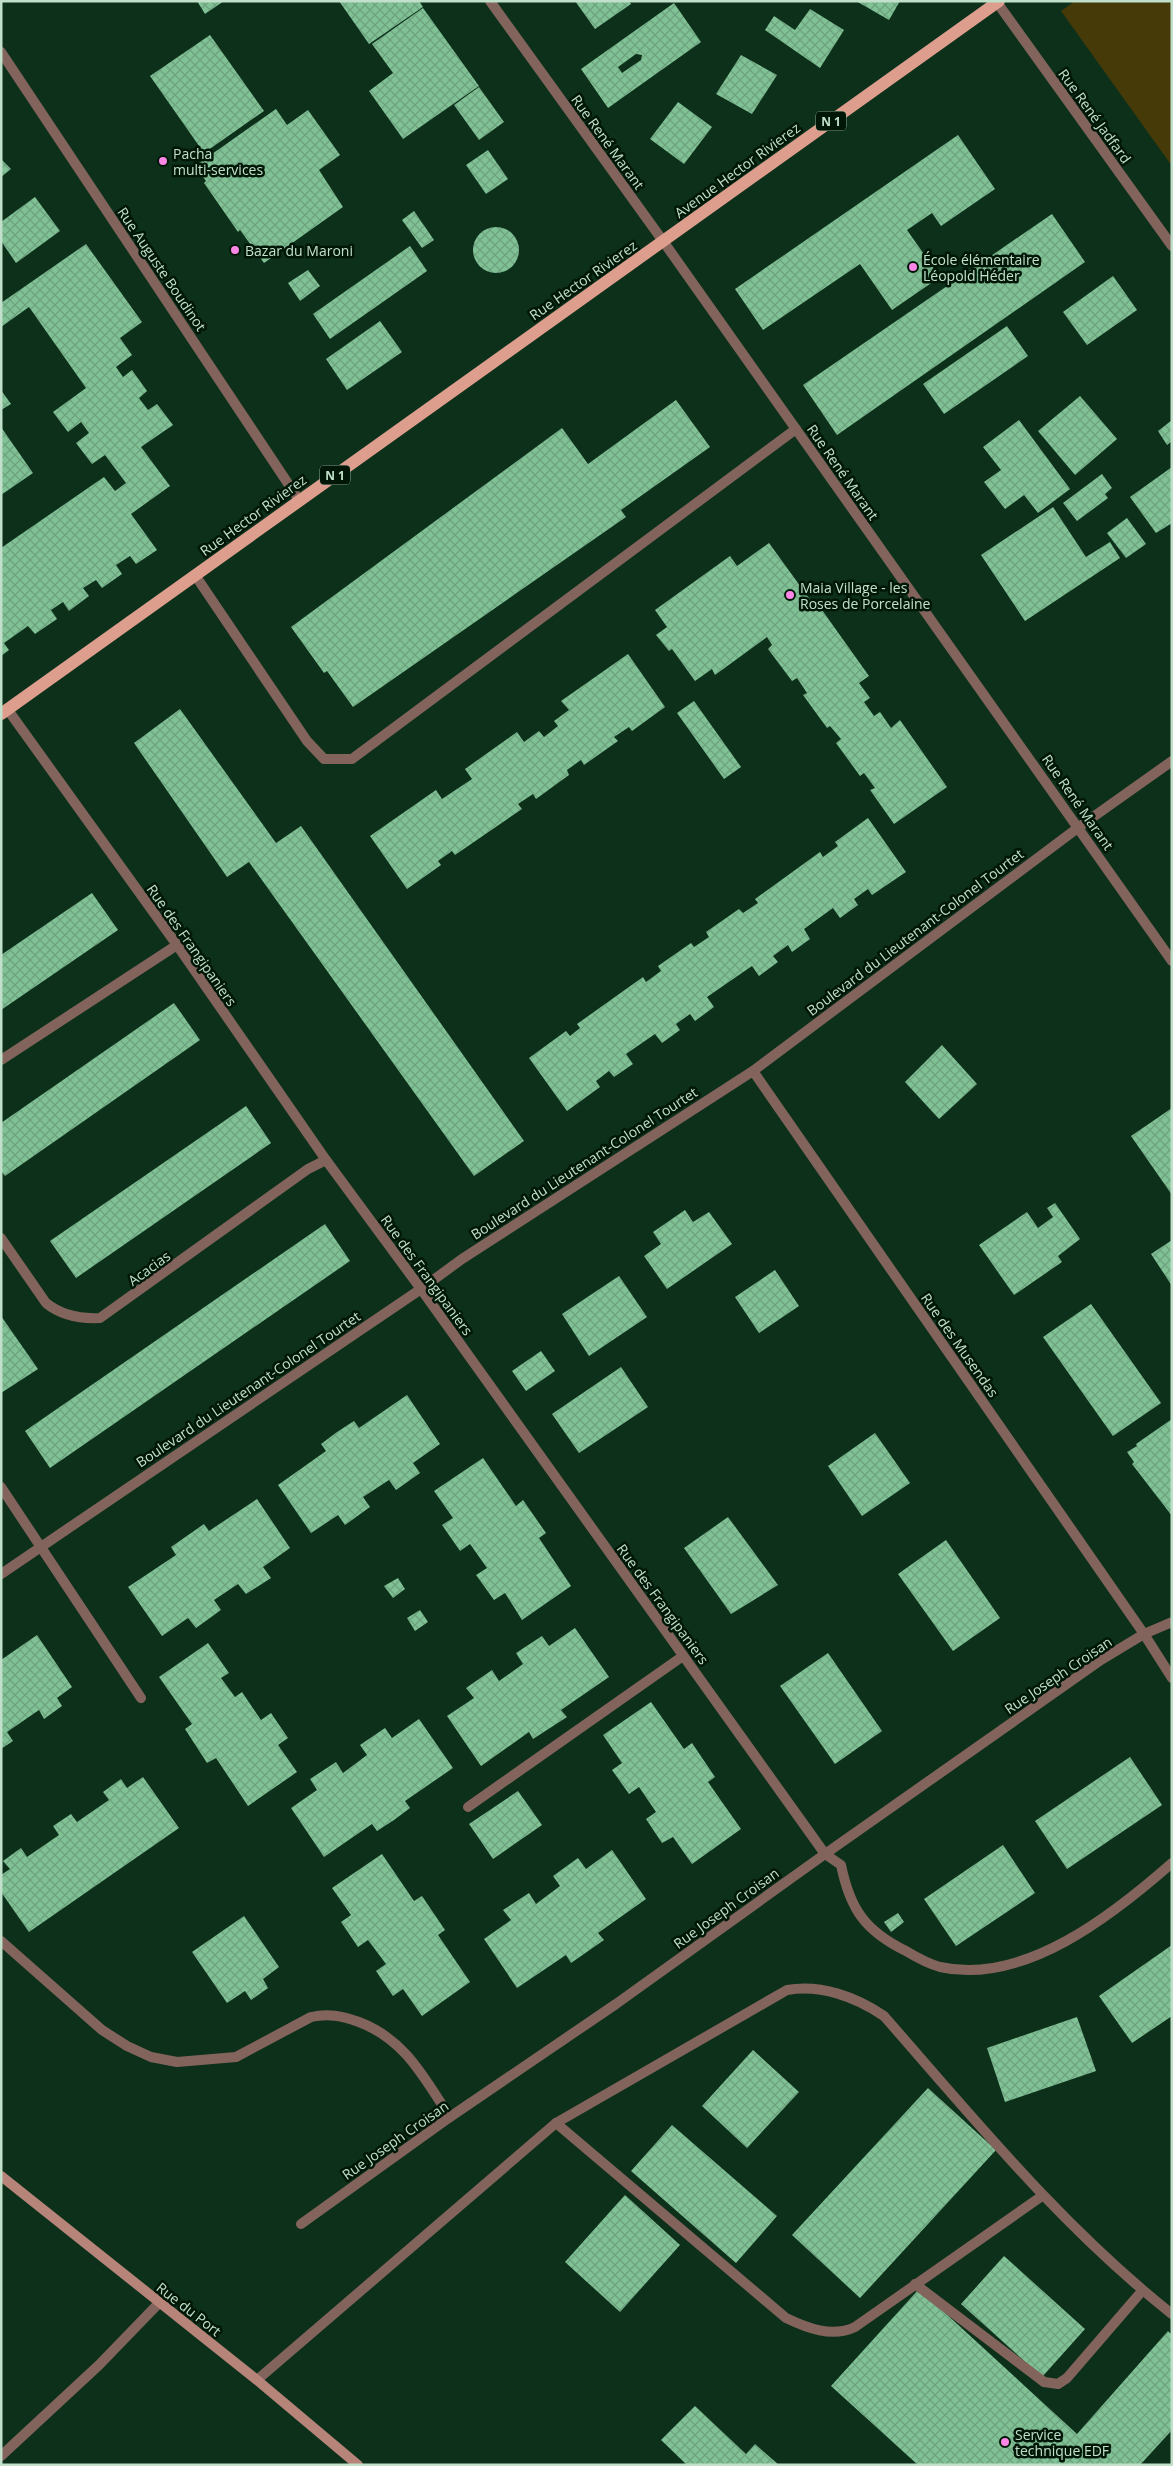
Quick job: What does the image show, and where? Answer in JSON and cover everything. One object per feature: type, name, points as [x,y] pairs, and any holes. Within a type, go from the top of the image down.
[{"type":"main road","name":"Avenue Hector Rivierez","points":[[663,241],[997,2]]},
{"type":"main road","name":"Rue Hector Rivierez","points":[[5,712],[663,241]]},
{"type":"street","name":"Rue René Marant","points":[[490,1],[663,241],[1172,961]]},
{"type":"street","name":"Rue René Jadfard","points":[[997,2],[1172,246]]},
{"type":"street","name":"Rue Auguste Boudinot","points":[[1,52],[299,500]]},
{"type":"street","points":[[195,575],[307,740],[324,759],[352,759],[796,429]]},
{"type":"street","name":"Rue des Frangipaniers","points":[[5,712],[177,945],[326,1160],[421,1289],[825,1854],[841,1864],[850,1899],[868,1927],[917,1957],[940,1966],[968,1969],[1018,1962],[1076,1936],[1110,1916],[1172,1863]]},
{"type":"street","name":"Boulevard du Lieutenant-Colonel Tourtet","points":[[1,1574],[421,1289],[462,1259],[753,1071],[1079,827],[1172,761]]},
{"type":"street","points":[[1,1060],[177,945]]},
{"type":"street","name":"Rue des Musendas","points":[[753,1071],[1144,1634],[1172,1678]]},
{"type":"street","name":"Acacias","points":[[1,1238],[46,1303],[54,1310],[83,1319],[100,1318],[109,1314],[308,1169],[326,1160]]},
{"type":"street","points":[[1,1487],[141,1698]]},
{"type":"street","name":"Rue Joseph Croisan","points":[[301,2224],[450,2118],[616,2004],[1101,1660],[1144,1634],[1172,1622]]},
{"type":"street","points":[[468,1807],[683,1656]]},
{"type":"street","points":[[1,1941],[102,2030],[127,2046],[151,2057],[177,2062],[236,2057],[310,2018],[320,2015],[346,2017],[364,2024],[385,2034],[402,2048],[450,2118]]},
{"type":"street","points":[[257,2380],[556,2123],[787,1990],[801,1987],[817,1989],[853,2000],[884,2016],[1042,2196],[1142,2291],[1172,2314]]},
{"type":"street","points":[[556,2123],[786,2318],[822,2331],[846,2331],[1042,2196]]},
{"type":"street","name":"Rue du Port","points":[[1,2176],[257,2380],[358,2465]]},
{"type":"street","points":[[915,2284],[1044,2382],[1058,2384],[1068,2378],[1142,2291]]},
{"type":"street","points":[[1,2456],[100,2365],[159,2303]]},
{"type":"shaded area","points":[[1075,1],[1172,1],[1172,166],[1061,11]]},
{"type":"building","points":[[197,1],[224,1],[205,14]]},
{"type":"building","points":[[339,1],[419,1],[423,7],[369,44]]},
{"type":"building","points":[[575,1],[629,1],[631,4],[595,29]]},
{"type":"building","points":[[856,1],[900,1],[889,20]]},
{"type":"building","points":[[674,3],[701,42],[608,108],[581,69]],"holes":[[[636,54],[642,55],[641,60],[622,73],[618,67]]]},
{"type":"building","points":[[423,8],[479,86],[403,139],[369,91],[393,73],[372,44]]},
{"type":"building","points":[[810,9],[844,30],[820,68],[765,30],[774,16],[795,30]]},
{"type":"building","points":[[210,35],[264,111],[204,153],[150,76]]},
{"type":"building","points":[[741,55],[777,75],[752,114],[716,94]]},
{"type":"building","points":[[479,87],[504,122],[479,140],[454,105]]},
{"type":"building","points":[[678,102],[712,127],[684,164],[650,139]]},
{"type":"building","points":[[276,109],[287,125],[308,110],[340,155],[319,170],[343,207],[264,263],[240,230],[238,232],[204,183],[206,181],[195,166]]},
{"type":"building","points":[[958,135],[995,189],[941,226],[932,213],[907,230],[940,277],[892,310],[860,264],[763,330],[735,289]]},
{"type":"building","points":[[488,150],[508,179],[486,194],[466,165]]},
{"type":"building","points":[[1,159],[11,169],[1,177]]},
{"type":"building","points":[[35,197],[60,231],[16,263],[1,241],[1,222]]},
{"type":"building","points":[[414,211],[434,240],[422,248],[402,220]]},
{"type":"building","points":[[1052,214],[1085,262],[837,435],[803,385]]},
{"type":"building","points":[[492,227],[500,227],[509,231],[515,237],[519,250],[515,263],[509,269],[500,273],[492,273],[483,269],[477,263],[473,254],[473,246],[477,237],[483,231]]},
{"type":"building","points":[[86,244],[142,322],[120,338],[132,355],[116,367],[123,377],[132,370],[147,391],[139,398],[148,410],[157,404],[173,425],[141,447],[170,486],[131,514],[157,550],[136,564],[130,556],[116,565],[122,574],[102,588],[96,580],[83,588],[89,596],[69,611],[63,602],[51,610],[57,619],[35,634],[28,626],[4,643],[9,650],[1,656],[1,548],[104,477],[115,491],[126,483],[105,455],[92,464],[76,443],[89,433],[81,422],[68,432],[53,412],[86,388],[29,307],[1,327],[1,303]]},
{"type":"building","points":[[410,246],[427,271],[330,339],[313,314]]},
{"type":"building","points":[[308,270],[320,286],[300,301],[288,283]]},
{"type":"building","points":[[1113,276],[1137,310],[1087,345],[1063,312]]},
{"type":"building","points":[[380,321],[402,352],[347,390],[326,359]]},
{"type":"building","points":[[1007,326],[1028,356],[944,414],[923,384]]},
{"type":"building","points":[[1,390],[11,404],[1,410]]},
{"type":"building","points":[[1080,396],[1117,439],[1075,475],[1038,431]]},
{"type":"building","points":[[676,400],[710,447],[621,510],[626,517],[353,707],[327,671],[324,673],[291,627],[562,428],[588,464]]},
{"type":"building","points":[[1019,420],[1070,489],[1038,513],[1024,495],[1005,509],[984,482],[1001,470],[983,447]]},
{"type":"building","points":[[1172,420],[1172,441],[1167,445],[1158,431]]},
{"type":"building","points":[[1,427],[33,473],[1,495]]},
{"type":"building","points":[[1172,467],[1172,523],[1156,533],[1130,497]]},
{"type":"building","points":[[1102,474],[1112,488],[1105,494],[1108,498],[1077,521],[1063,503]]},
{"type":"building","points":[[1053,507],[1086,557],[1110,542],[1120,558],[1025,621],[981,555]]},
{"type":"building","points":[[1127,518],[1146,544],[1126,558],[1107,533]]},
{"type":"building","points":[[769,543],[819,612],[822,610],[869,676],[859,683],[870,698],[864,702],[874,716],[880,712],[891,728],[900,720],[947,787],[894,824],[870,790],[875,788],[864,773],[860,776],[836,743],[841,739],[830,726],[827,728],[803,695],[807,693],[797,678],[792,681],[768,649],[772,645],[767,637],[715,675],[712,669],[695,681],[672,649],[669,651],[656,635],[667,627],[655,610],[730,556],[737,566]]},
{"type":"building","points":[[628,654],[665,707],[632,731],[629,727],[614,737],[618,741],[584,765],[581,760],[567,770],[569,775],[536,799],[533,794],[518,804],[522,809],[455,855],[452,851],[438,861],[441,865],[407,889],[370,836],[436,790],[442,799],[472,779],[465,769],[517,732],[524,742],[539,731],[544,737],[558,726],[554,721],[569,710],[561,701]]},
{"type":"building","points":[[694,701],[741,767],[724,779],[677,713]]},
{"type":"building","points":[[180,709],[276,843],[301,826],[524,1141],[474,1176],[249,862],[227,877],[134,743]]},
{"type":"building","points":[[868,818],[906,872],[872,895],[868,889],[854,899],[858,905],[840,918],[833,908],[804,929],[810,939],[792,952],[788,945],[773,956],[778,962],[759,976],[752,966],[707,997],[714,1007],[695,1021],[690,1014],[676,1024],[680,1030],[662,1043],[655,1034],[626,1054],[633,1064],[614,1077],[609,1071],[596,1081],[600,1087],[567,1111],[529,1058],[566,1031],[570,1036],[580,1028],[577,1024],[643,977],[646,982],[661,971],[658,966],[691,943],[694,947],[709,937],[706,932],[739,909],[743,913],[758,903],[755,899],[820,852],[823,857],[838,846],[835,842]]},
{"type":"building","points":[[92,893],[118,930],[1,1010],[1,955]]},
{"type":"building","points":[[174,1003],[200,1040],[5,1176],[1,1171],[1,1123]]},
{"type":"building","points":[[942,1045],[977,1084],[939,1119],[905,1082]]},
{"type":"building","points":[[246,1106],[271,1143],[76,1278],[50,1241]]},
{"type":"building","points":[[1172,1108],[1172,1195],[1131,1136]]},
{"type":"building","points":[[1055,1203],[1080,1239],[1058,1256],[1062,1262],[1014,1295],[979,1245],[1027,1212],[1038,1228],[1053,1217],[1047,1208]]},
{"type":"building","points":[[685,1210],[693,1222],[709,1212],[732,1244],[667,1289],[644,1256],[661,1244],[653,1232]]},
{"type":"building","points":[[325,1224],[350,1261],[50,1468],[25,1431]]},
{"type":"building","points":[[1172,1240],[1172,1286],[1151,1254]]},
{"type":"building","points":[[775,1270],[799,1306],[759,1333],[735,1297]]},
{"type":"building","points":[[619,1276],[647,1317],[589,1356],[562,1314]]},
{"type":"building","points":[[1091,1304],[1161,1403],[1113,1436],[1043,1337]]},
{"type":"building","points":[[1,1316],[38,1369],[1,1393]]},
{"type":"building","points":[[541,1351],[555,1371],[526,1391],[512,1371]]},
{"type":"building","points":[[621,1367],[648,1407],[579,1453],[552,1414]]},
{"type":"building","points":[[407,1395],[440,1444],[413,1463],[420,1473],[396,1490],[389,1480],[363,1497],[370,1507],[345,1525],[338,1515],[311,1533],[278,1485],[326,1451],[321,1444],[337,1432],[354,1421],[359,1428]]},
{"type":"building","points":[[1172,1419],[1172,1516],[1132,1464],[1134,1462],[1127,1452]]},
{"type":"building","points":[[875,1433],[910,1483],[862,1516],[828,1466]]},
{"type":"building","points":[[483,1458],[516,1506],[523,1500],[546,1533],[539,1538],[571,1586],[522,1620],[505,1593],[494,1600],[476,1575],[487,1568],[470,1544],[460,1551],[442,1525],[453,1518],[434,1491]]},
{"type":"building","points":[[257,1499],[290,1548],[263,1567],[271,1578],[246,1594],[238,1584],[214,1600],[221,1610],[196,1628],[188,1618],[162,1636],[128,1587],[176,1555],[171,1547],[204,1524],[209,1531]]},
{"type":"building","points":[[728,1517],[778,1585],[731,1614],[684,1548]]},
{"type":"building","points":[[946,1540],[1000,1618],[953,1651],[898,1574]]},
{"type":"building","points":[[398,1578],[405,1589],[393,1598],[384,1586]]},
{"type":"building","points":[[420,1610],[428,1622],[415,1631],[407,1618]]},
{"type":"building","points":[[575,1628],[609,1677],[561,1710],[567,1717],[533,1739],[529,1732],[481,1766],[447,1716],[474,1698],[466,1688],[492,1670],[499,1681],[523,1664],[516,1653],[542,1636],[549,1646]]},
{"type":"building","points":[[37,1635],[72,1687],[57,1698],[62,1706],[44,1719],[39,1710],[7,1732],[13,1741],[1,1749],[1,1660]]},
{"type":"building","points":[[208,1643],[229,1673],[221,1678],[235,1697],[242,1692],[261,1720],[271,1713],[288,1738],[278,1745],[297,1772],[248,1806],[216,1758],[207,1763],[185,1729],[192,1724],[159,1677]]},
{"type":"building","points":[[828,1653],[882,1731],[835,1764],[780,1686]]},
{"type":"building","points":[[651,1702],[684,1749],[692,1743],[715,1777],[708,1782],[741,1829],[692,1864],[673,1837],[662,1843],[646,1819],[656,1812],[639,1787],[629,1794],[612,1770],[622,1763],[603,1735]]},
{"type":"building","points":[[419,1719],[453,1768],[405,1801],[410,1808],[394,1820],[377,1831],[372,1824],[324,1857],[291,1808],[317,1790],[310,1779],[336,1762],[343,1773],[367,1755],[360,1745],[385,1728],[392,1738]]},
{"type":"building","points":[[1130,1757],[1162,1805],[1067,1869],[1035,1821]]},
{"type":"building","points":[[143,1777],[179,1828],[29,1932],[1,1892],[1,1875],[10,1869],[3,1861],[21,1848],[27,1857],[59,1835],[53,1826],[71,1814],[77,1822],[109,1800],[103,1792],[121,1779],[127,1788]]},
{"type":"building","points":[[518,1791],[542,1825],[493,1859],[469,1824]]},
{"type":"building","points":[[1003,1845],[1035,1893],[956,1946],[924,1899]]},
{"type":"building","points":[[612,1850],[646,1899],[598,1933],[604,1940],[571,1963],[566,1955],[517,1988],[484,1939],[511,1920],[503,1910],[529,1893],[536,1904],[560,1886],[553,1876],[578,1858],[586,1869]]},
{"type":"building","points":[[382,1854],[414,1901],[422,1896],[445,1930],[438,1935],[470,1982],[422,2016],[403,1989],[393,1996],[376,1971],[386,1964],[368,1940],[358,1947],[341,1922],[351,1915],[332,1888]]},
{"type":"building","points":[[898,1913],[904,1922],[891,1932],[884,1922]]},
{"type":"building","points":[[244,1916],[279,1967],[263,1979],[268,1988],[251,2000],[245,1991],[227,2003],[192,1952]]},
{"type":"building","points":[[1172,1945],[1172,2016],[1132,2043],[1099,1996]]},
{"type":"building","points":[[1077,2017],[1096,2071],[1005,2102],[987,2048]]},
{"type":"building","points":[[753,2050],[799,2092],[747,2148],[702,2106]]},
{"type":"building","points":[[928,2088],[996,2150],[860,2298],[792,2235]]},
{"type":"building","points":[[672,2125],[777,2216],[736,2263],[631,2171]]},
{"type":"building","points":[[625,2195],[680,2245],[620,2312],[565,2262]]},
{"type":"building","points":[[1004,2256],[1085,2329],[1042,2377],[961,2304]]},
{"type":"building","points":[[919,2289],[1077,2434],[1168,2331],[1172,2335],[1172,2430],[1140,2465],[918,2465],[831,2386]]},
{"type":"building","points":[[695,2406],[746,2454],[755,2444],[779,2465],[687,2465],[661,2440]]},
{"type":"place","name":"Pacha multi-services","points":[[163,161]]},
{"type":"place","name":"Bazar du Maroni","points":[[235,250]]},
{"type":"place","name":"École élémentaire Léopold Héder","points":[[913,267]]},
{"type":"place","name":"Maia Village - les Roses de Porcelaine","points":[[790,595]]},
{"type":"place","name":"Service technique EDF","points":[[1005,2442]]}]
